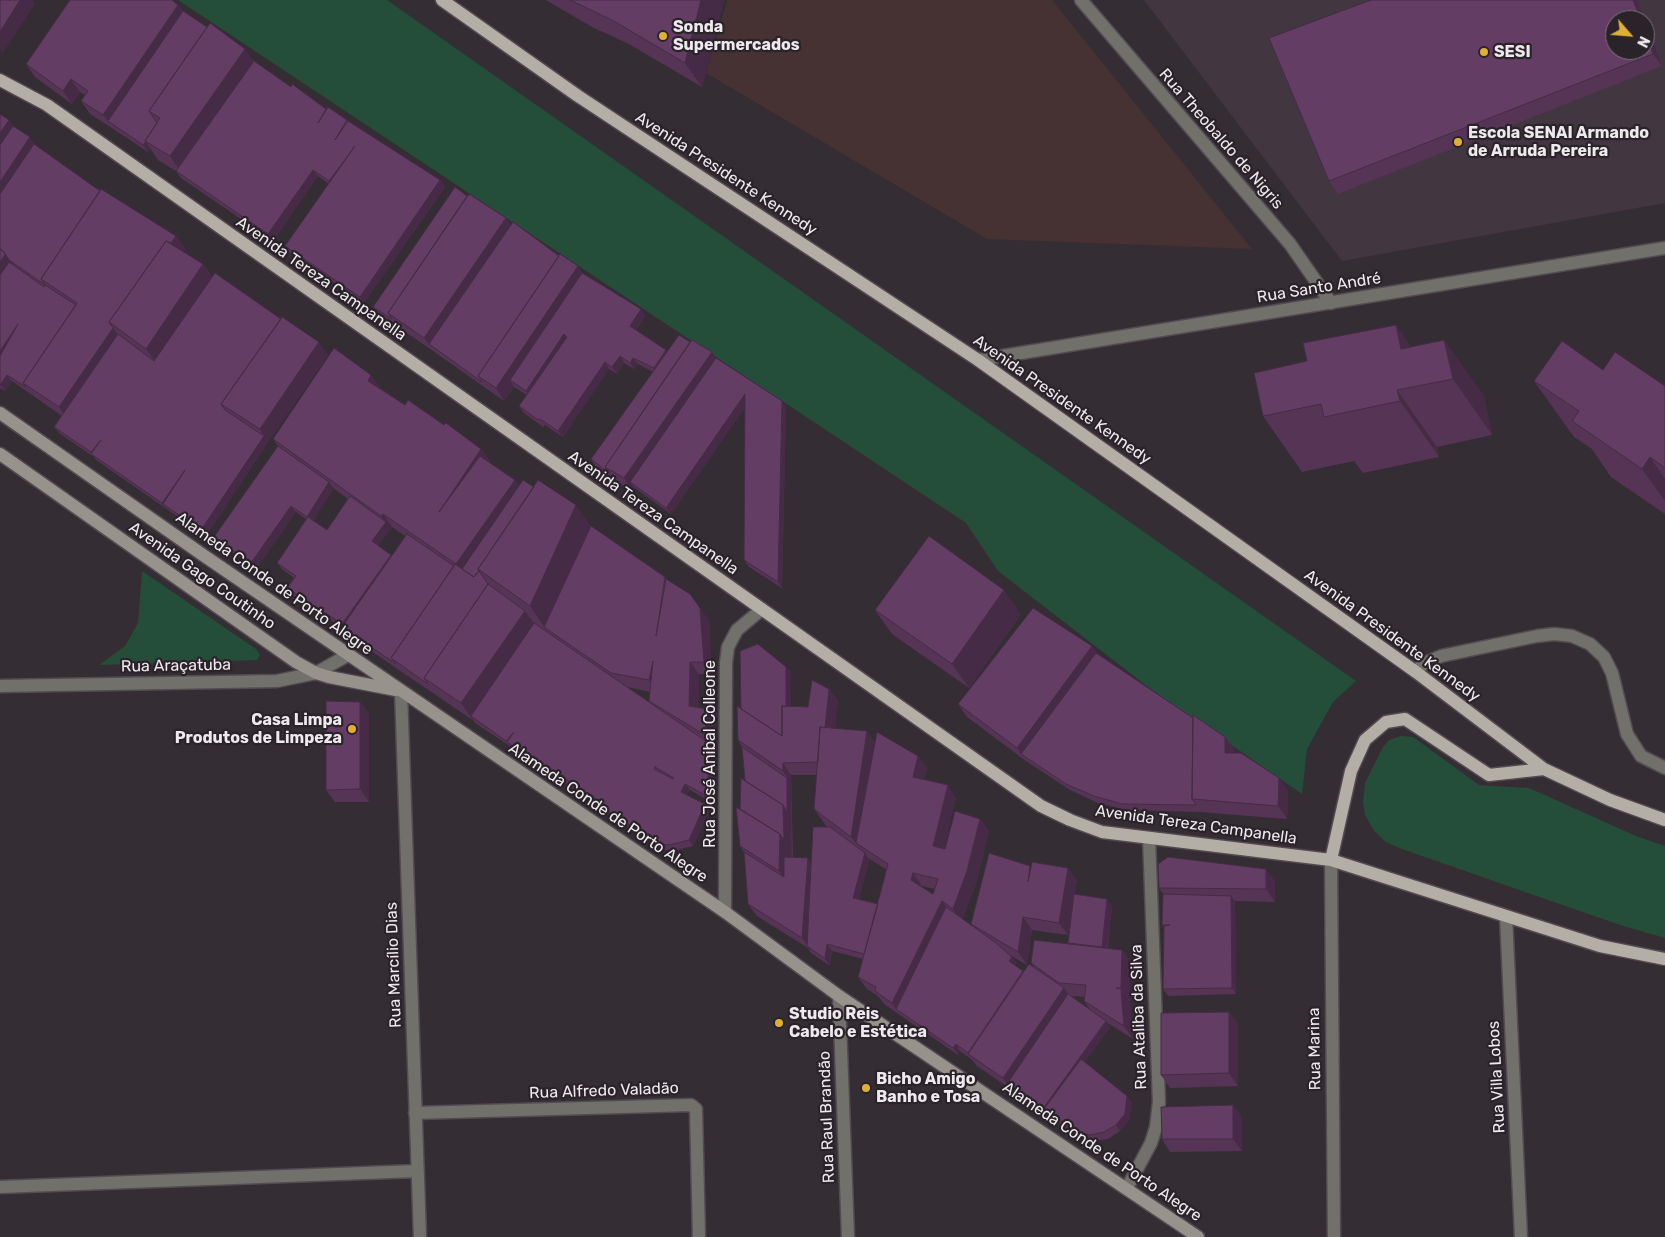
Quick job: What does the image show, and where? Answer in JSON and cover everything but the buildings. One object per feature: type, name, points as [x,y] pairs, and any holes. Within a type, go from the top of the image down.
[{"type":"main road","name":"Avenida Presidente Kennedy","points":[[442,0],[578,96],[978,360],[1416,672],[1544,769],[1610,800],[1665,820]]},
{"type":"main road","name":"Avenida Tereza Campanella","points":[[0,80],[47,106],[1041,806],[1070,820],[1102,832],[1331,860]]},
{"type":"main road","name":"Alameda Conde de Porto Alegre","points":[[0,413],[348,655],[725,912],[839,996],[1198,1237]]},
{"type":"main road","name":"Avenida Gago Coutinho","points":[[0,454],[296,662],[316,673],[401,691]]},
{"type":"main road","points":[[1544,769],[1489,775],[1405,719],[1386,722],[1365,740],[1351,771],[1331,860],[1600,946],[1665,959]]},
{"type":"street","name":"Rua Theobaldo de Nigris","points":[[1081,0],[1290,244],[1330,303]]},
{"type":"street","name":"Rua Santo André","points":[[978,360],[1665,248]]},
{"type":"street","name":"Rua José Anibal Colleone","points":[[725,912],[726,663],[728,647],[737,630],[762,609]]},
{"type":"street","points":[[1416,672],[1423,664],[1441,656],[1537,636],[1554,634],[1572,636],[1590,644],[1604,658],[1612,673],[1627,734],[1641,756],[1665,768]]},
{"type":"street","name":"Rua Araçatuba","points":[[0,686],[277,681],[316,673],[348,655]]},
{"type":"street","name":"Rua Marcílio Dias","points":[[401,691],[420,1237]]},
{"type":"street","name":"Rua Ataliba da Silva","points":[[1127,1188],[1151,1143],[1156,1127],[1159,1102],[1149,838]]},
{"type":"street","name":"Rua Marina","points":[[1331,860],[1334,1237]]},
{"type":"street","name":"Rua Villa Lobos","points":[[1506,916],[1521,1237]]},
{"type":"street","name":"Rua Raul Brandão","points":[[839,996],[848,1237]]},
{"type":"street","name":"Rua Alfredo Valadão","points":[[415,1113],[691,1105],[696,1109],[699,1237]]},
{"type":"street","points":[[0,1187],[417,1171]]},
{"type":"shaded area","points":[[727,0],[1052,0],[1252,249],[987,239],[706,73]]},
{"type":"shaded area","name":"Escola SENAI Armando de Arruda Pereira","points":[[1144,0],[1665,0],[1665,203],[1342,261]]},
{"type":"green space","points":[[178,0],[387,0],[1356,681],[1333,702],[1307,749],[1302,794],[1152,690],[998,571],[966,523]]},
{"type":"green space","points":[[142,571],[256,649],[260,655],[257,660],[99,665],[125,646],[138,623]]},
{"type":"green space","points":[[1401,736],[1413,737],[1479,785],[1529,788],[1636,836],[1665,846],[1665,938],[1620,925],[1386,842],[1374,831],[1365,815],[1363,802],[1365,783],[1383,747],[1389,740]]},
{"type":"place","name":"Sonda Supermercados","points":[[663,36]]},
{"type":"place","name":"SESI","points":[[1484,52]]},
{"type":"place","name":"Escola SENAI Armando de Arruda Pereira","points":[[1458,142]]},
{"type":"place","name":"Casa Limpa Produtos de Limpeza","points":[[352,729]]},
{"type":"place","name":"Studio Reis Cabelo e Estética","points":[[779,1023]]},
{"type":"place","name":"Bicho Amigo Banho e Tosa","points":[[866,1088]]}]
